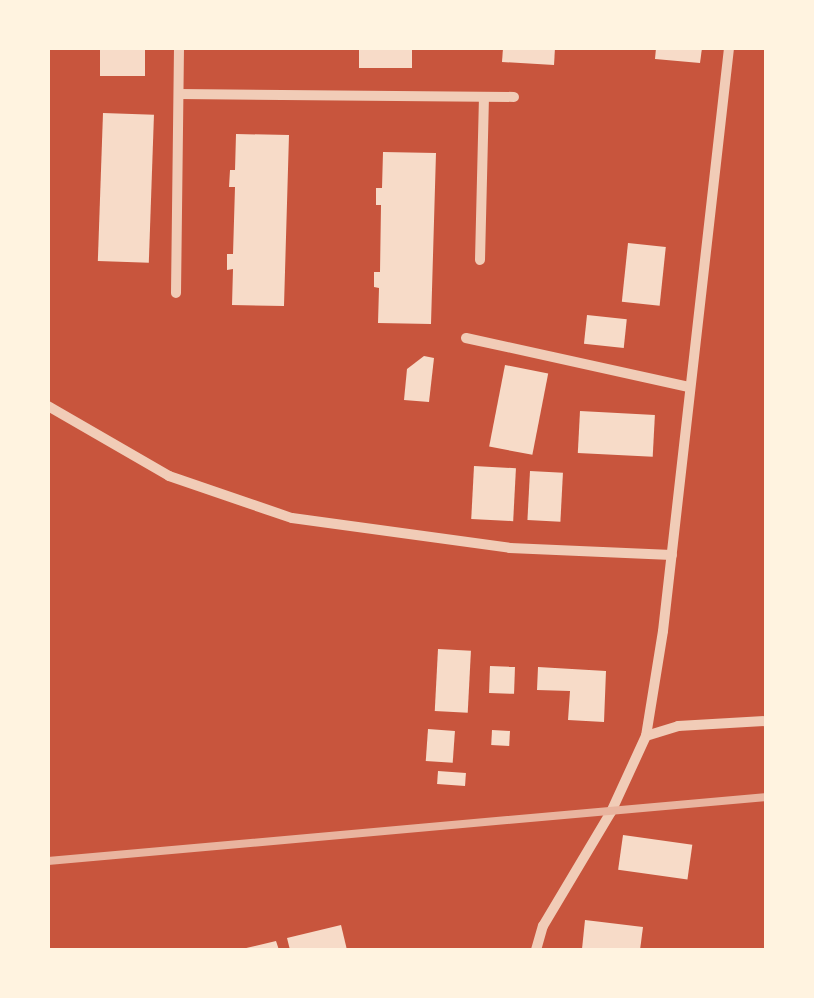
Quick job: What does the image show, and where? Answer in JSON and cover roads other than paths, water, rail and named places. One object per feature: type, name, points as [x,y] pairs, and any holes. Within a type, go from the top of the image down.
[{"type":"street","points":[[176,292],[179,48]]},
{"type":"street","points":[[536,950],[542,926],[611,812],[646,736],[672,555],[688,387],[730,48]]},
{"type":"street","points":[[179,94],[514,98]]},
{"type":"street","points":[[480,260],[484,97]]},
{"type":"street","points":[[466,338],[688,387]]},
{"type":"street","points":[[48,406],[169,476],[292,518],[510,548],[672,555]]},
{"type":"street","points":[[646,736],[678,726],[766,721]]},
{"type":"railway","points":[[48,861],[766,797]]}]
